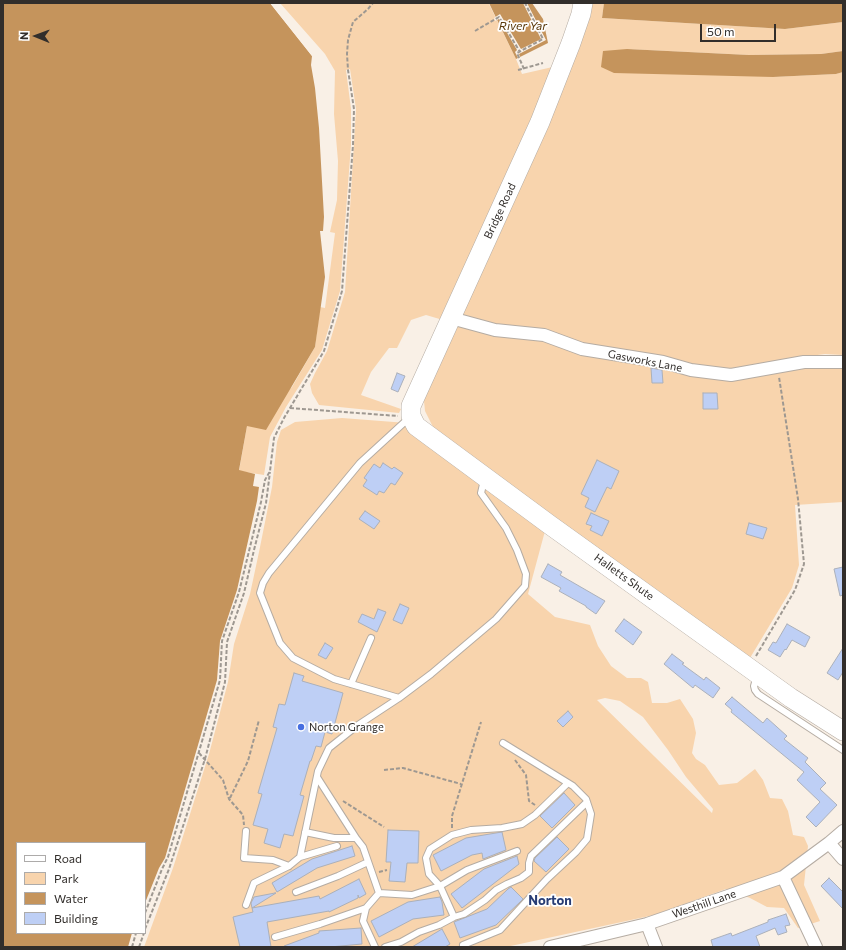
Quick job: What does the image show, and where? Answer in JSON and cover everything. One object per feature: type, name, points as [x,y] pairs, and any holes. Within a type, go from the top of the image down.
[{"type":"main road","name":"Bridge Road","points":[[411,416],[411,406],[540,122],[572,43],[583,3]]},
{"type":"main road","name":"Halletts Shute","points":[[411,416],[416,426],[485,477],[791,698],[843,731]]},
{"type":"street","name":"Gasworks Lane","points":[[451,318],[495,330],[544,335],[582,349],[663,362],[691,370],[730,375],[804,362],[843,362]]},
{"type":"street","name":"Westhill Lane","points":[[550,947],[647,924],[783,877],[843,831]]},
{"type":"street","points":[[829,843],[843,859]]},
{"type":"street","points":[[783,877],[816,947]]},
{"type":"street","points":[[647,924],[656,947]]},
{"type":"lane","points":[[399,698],[334,679],[293,658],[280,643],[260,593],[262,583],[269,573],[360,463],[411,416]]},
{"type":"lane","points":[[300,857],[304,832],[318,771],[329,748],[358,725],[399,698],[431,674],[480,633],[525,586],[526,574],[517,550],[506,528],[480,493],[485,477]]},
{"type":"lane","points":[[352,684],[371,638]]},
{"type":"lane","points":[[753,670],[754,686],[758,694],[843,750]]},
{"type":"lane","points":[[463,945],[500,930],[547,879],[576,852],[587,839],[591,814],[586,799],[568,783],[503,743]]},
{"type":"lane","points":[[317,777],[363,847],[380,893]]},
{"type":"lane","points":[[454,917],[440,886],[429,874],[426,858],[430,849],[452,835],[471,830],[502,828],[522,824],[541,810],[568,783]]},
{"type":"lane","points":[[385,947],[401,942],[419,932],[439,926],[454,917],[464,914],[496,890],[522,878],[529,872],[531,856],[587,802]]},
{"type":"lane","points":[[246,831],[244,858],[273,860],[289,866]]},
{"type":"lane","points":[[304,832],[334,838],[356,838]]},
{"type":"lane","points":[[246,905],[254,883],[289,866],[300,857],[337,846]]},
{"type":"lane","points":[[380,893],[412,895],[440,886],[467,870],[517,851]]},
{"type":"lane","points":[[296,892],[338,876],[368,862]]},
{"type":"lane","points":[[275,937],[320,924],[366,908],[380,893]]},
{"type":"lane","points":[[366,908],[363,921],[375,947]]},
{"type":"path","points":[[146,926],[169,869],[188,811],[225,682],[227,642],[244,593],[266,503],[274,438],[324,351],[342,291],[354,109],[347,54],[348,40],[353,22],[373,3]]},
{"type":"path","points":[[524,69],[517,53],[543,39],[525,3]]},
{"type":"path","points":[[475,31],[500,16],[520,52]]},
{"type":"path","points":[[518,70],[543,63]]},
{"type":"path","points":[[753,670],[795,590],[804,564],[798,499],[778,367]]},
{"type":"path","points":[[290,408],[411,416]]},
{"type":"path","points":[[146,910],[162,869],[168,858],[220,680],[222,641],[239,592],[265,480],[270,471]]},
{"type":"path","points":[[229,800],[248,761],[259,720]]},
{"type":"path","points":[[452,835],[452,816],[481,722]]},
{"type":"path","points":[[503,743],[526,775],[529,801],[541,810]]},
{"type":"path","points":[[199,753],[223,780],[229,800],[243,815],[246,831]]},
{"type":"path","points":[[384,770],[403,768],[462,784]]},
{"type":"path","points":[[326,791],[384,827]]},
{"type":"path","points":[[182,810],[188,811]]},
{"type":"path","points":[[132,947],[136,934]]},
{"type":"path","points":[[139,947],[144,934]]},
{"type":"green space","points":[[280,3],[489,4],[522,74],[557,66],[443,320],[426,315],[411,320],[397,348],[389,348],[371,372],[361,395],[401,409],[399,413],[319,405],[312,393],[310,384],[327,351],[345,292],[356,109],[350,69],[346,70],[351,109],[351,145],[340,291],[322,350],[286,407],[270,437],[264,475],[239,471],[247,426],[292,387],[315,347],[320,307],[325,308],[335,233],[330,232],[337,200],[338,161],[334,114],[335,71],[325,54]]},
{"type":"green space","points":[[590,3],[604,3],[602,18],[785,29],[843,22],[843,51],[821,54],[749,55],[627,49],[773,77],[836,74],[843,72],[843,355],[825,354],[731,369],[709,368],[495,326],[459,314]]},
{"type":"green space","points":[[454,325],[544,339],[690,374],[804,366],[843,366],[843,502],[795,505],[799,565],[792,588],[750,658],[435,431],[425,411],[424,401],[426,391]]},
{"type":"green space","points":[[342,418],[407,423],[545,531],[528,594],[555,617],[590,625],[598,646],[611,666],[627,678],[641,678],[648,682],[652,703],[667,703],[680,699],[693,719],[696,733],[692,753],[696,759],[705,765],[719,785],[737,783],[755,769],[763,780],[770,798],[782,799],[788,811],[793,835],[804,837],[808,846],[804,885],[820,921],[798,928],[784,908],[767,907],[750,898],[726,889],[654,915],[506,947],[144,947],[173,868],[209,754],[228,682],[234,644],[250,594],[259,552],[272,487],[277,442],[281,430],[295,422]],"holes":[[[605,698],[620,701],[643,717],[686,777],[713,809],[712,813],[597,700]]]},
{"type":"water","points":[[3,3],[270,3],[312,56],[311,65],[319,128],[324,217],[323,231],[320,231],[325,277],[315,347],[266,430],[247,426],[239,470],[255,474],[253,486],[259,487],[257,501],[237,590],[220,641],[217,680],[165,858],[159,868],[146,900],[146,842],[16,842],[16,934],[132,934],[128,947],[3,947]]},
{"type":"water","name":"River Yar","points":[[489,3],[532,3],[543,19],[548,43],[516,59]]},
{"type":"water","points":[[604,3],[843,3],[843,22],[785,29],[602,18]]},
{"type":"water","points":[[627,49],[749,55],[821,54],[843,51],[843,72],[836,74],[773,77],[614,73],[601,67],[603,51]]},
{"type":"pier","points":[[270,3],[272,3],[314,56],[312,56]]},
{"type":"pier","points":[[523,3],[527,3],[546,40],[519,54],[521,59],[519,60],[515,52],[517,50],[499,19],[495,21],[494,18],[500,14],[521,49],[541,39]]},
{"type":"building","points":[[651,368],[662,370],[663,383],[652,383]]},
{"type":"building","points":[[397,373],[405,376],[398,392],[391,389]]},
{"type":"building","points":[[703,393],[717,393],[718,409],[703,409]]},
{"type":"building","points":[[597,460],[619,471],[611,489],[607,487],[595,512],[585,507],[589,498],[581,494]]},
{"type":"building","points":[[383,463],[392,469],[394,467],[403,473],[395,485],[391,483],[384,493],[379,491],[377,495],[363,486],[367,480],[364,478],[374,464],[380,468]]},
{"type":"building","points":[[365,511],[380,521],[374,529],[359,519]]},
{"type":"building","points":[[591,513],[609,521],[602,536],[590,530],[592,526],[586,524]]},
{"type":"building","points":[[749,523],[767,528],[763,539],[746,534]]},
{"type":"building","points":[[548,564],[562,572],[560,575],[605,601],[596,614],[586,606],[559,591],[561,588],[541,577]]},
{"type":"building","points":[[843,567],[843,595],[840,596],[834,569]]},
{"type":"building","points":[[400,604],[409,608],[402,624],[393,620]]},
{"type":"building","points":[[378,609],[386,612],[377,632],[358,622],[362,614],[374,619]]},
{"type":"building","points":[[624,619],[642,632],[633,645],[615,631]]},
{"type":"building","points":[[787,624],[810,637],[805,647],[792,640],[780,657],[768,650],[773,642],[776,643]]},
{"type":"building","points":[[325,643],[333,648],[326,659],[318,655]]},
{"type":"building","points":[[843,648],[843,672],[838,680],[827,673]]},
{"type":"building","points":[[672,654],[684,663],[682,664],[704,680],[706,677],[720,688],[713,698],[695,685],[693,688],[664,664]]},
{"type":"building","points":[[294,673],[304,676],[302,681],[343,693],[332,734],[325,732],[321,747],[316,746],[310,761],[300,795],[304,796],[293,836],[284,834],[280,848],[264,843],[268,829],[253,825],[262,794],[258,793],[277,728],[273,727],[279,704],[285,705]]},
{"type":"building","points":[[732,697],[763,723],[767,718],[787,736],[784,739],[808,758],[805,762],[826,783],[820,789],[837,805],[816,827],[806,817],[820,802],[797,780],[804,772],[731,712],[732,710],[725,704]]},
{"type":"building","points":[[568,711],[573,717],[563,727],[557,721]]},
{"type":"building","points":[[564,793],[575,805],[552,828],[540,816]]},
{"type":"building","points":[[388,830],[419,831],[418,863],[407,863],[405,882],[389,881],[391,862],[386,862]]},
{"type":"building","points":[[502,832],[506,850],[483,859],[482,853],[472,855],[441,871],[433,855],[466,838]]},
{"type":"building","points":[[557,837],[569,849],[546,872],[534,861],[535,858]]},
{"type":"building","points":[[352,846],[355,856],[317,868],[277,892],[272,883],[312,859]]},
{"type":"building","points":[[517,856],[519,864],[462,908],[451,894],[484,869]]},
{"type":"building","points":[[829,878],[843,892],[843,909],[821,886]]},
{"type":"building","points":[[359,879],[366,894],[359,898],[358,895],[358,898],[329,912],[267,922],[271,947],[240,947],[233,917],[253,912],[252,908],[319,896],[320,899]]},
{"type":"building","points":[[511,887],[523,899],[520,902],[496,925],[460,938],[454,922],[487,909]]},
{"type":"building","points":[[276,893],[252,908],[251,903],[254,897]]},
{"type":"building","points":[[440,897],[444,915],[413,919],[379,937],[371,921],[408,902]]},
{"type":"building","points":[[786,914],[790,925],[785,926],[787,932],[778,935],[775,928],[756,936],[760,947],[713,947],[711,940],[731,933],[732,936],[768,922],[768,920]]},
{"type":"building","points":[[361,928],[362,944],[330,947],[284,947],[319,933],[319,931]]},
{"type":"building","points":[[442,929],[450,944],[445,947],[412,947]]},
{"type":"place","name":"Norton Grange","points":[[301,727]]},
{"type":"district","name":"Norton","points":[[550,901]]}]
